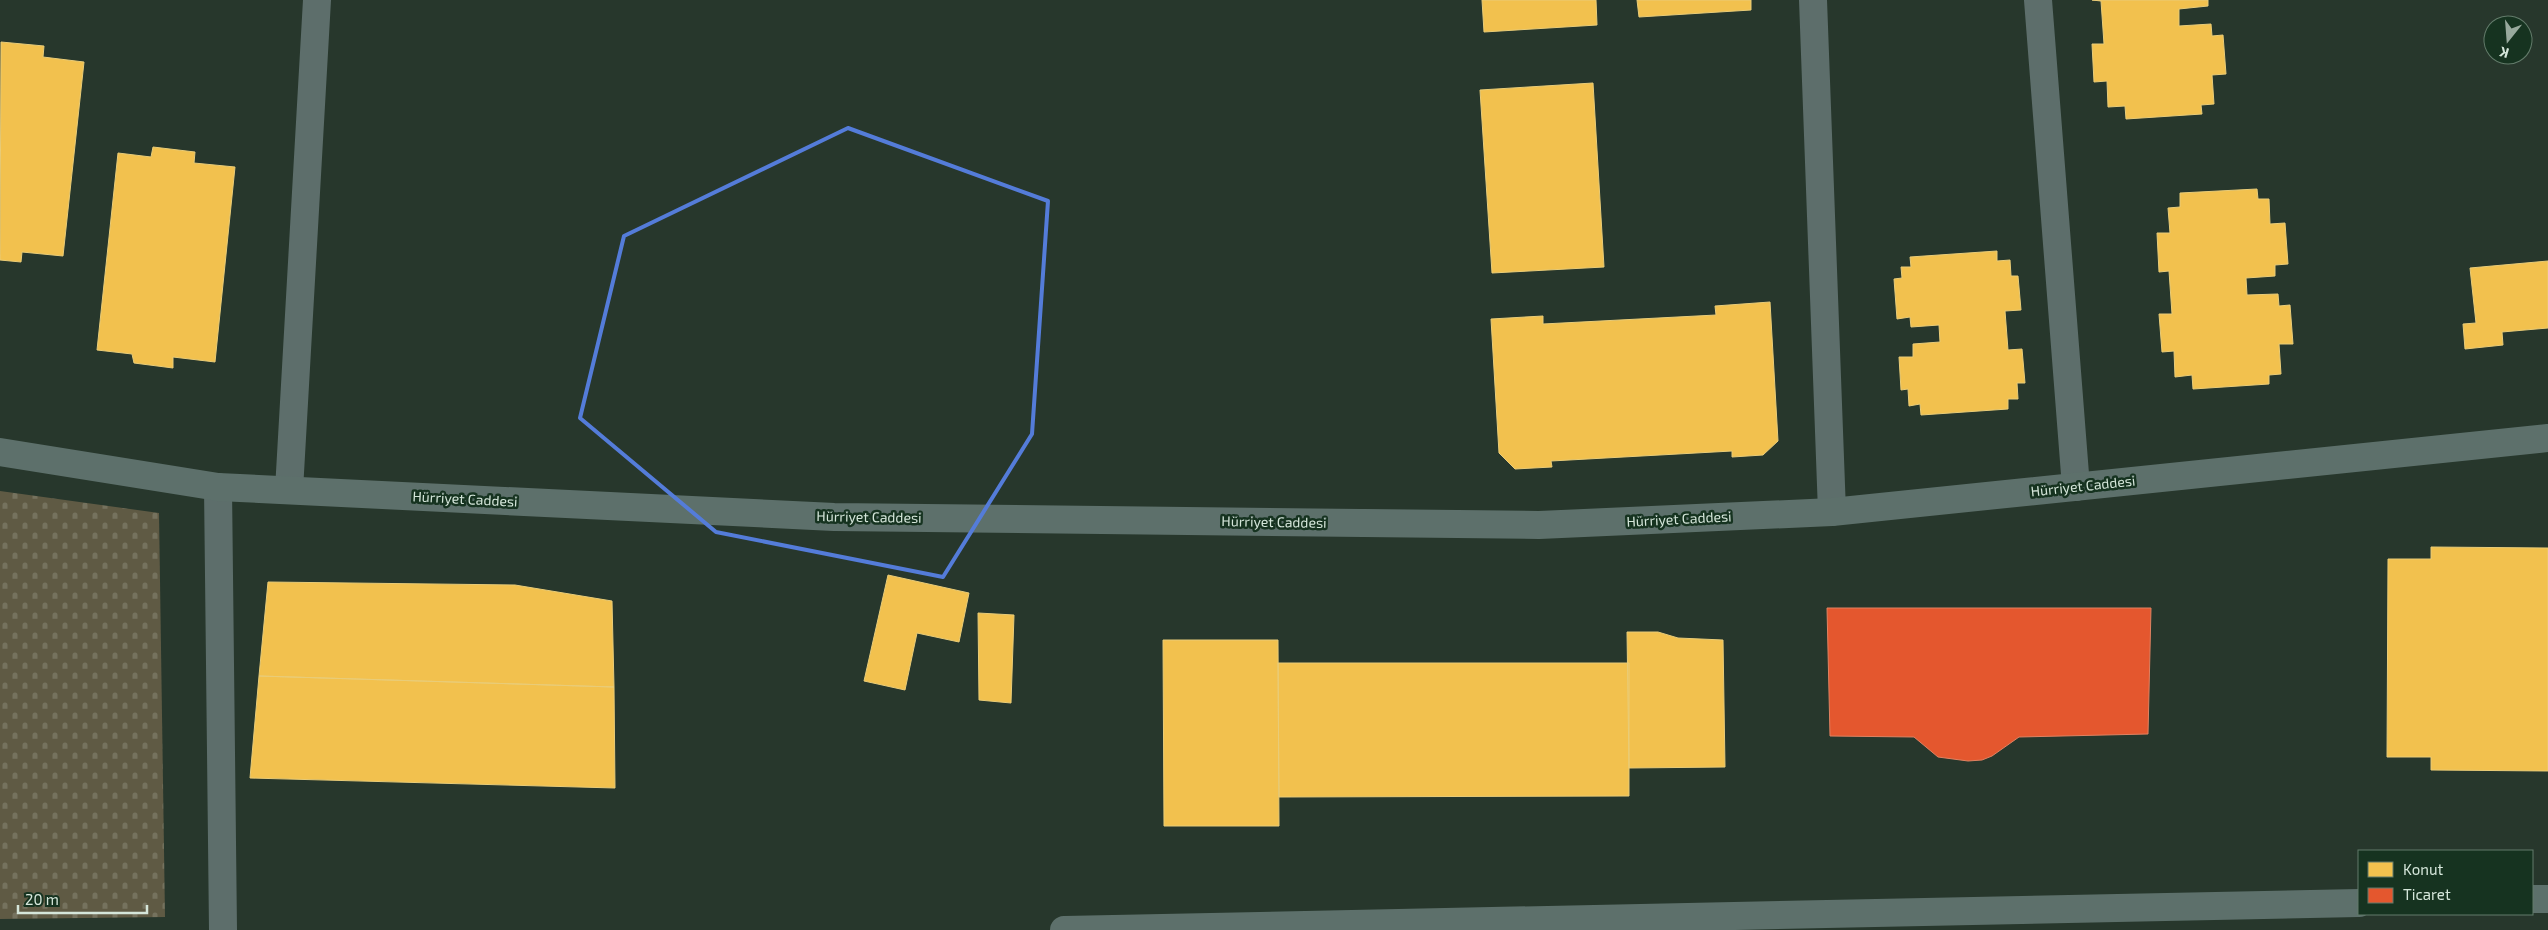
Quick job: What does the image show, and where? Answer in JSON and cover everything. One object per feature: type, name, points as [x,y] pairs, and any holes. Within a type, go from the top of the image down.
[{"type":"main road","name":"Hürriyet Caddesi","points":[[0,452],[218,487],[834,517],[1539,526],[1832,512],[2548,438]]},
{"type":"main road","points":[[2533,899],[2548,899]]},
{"type":"main road","points":[[1064,930],[2358,903]]},
{"type":"street","points":[[289,490],[317,0]]},
{"type":"street","points":[[1813,0],[1832,512]]},
{"type":"street","points":[[2038,0],[2076,487]]},
{"type":"street","points":[[218,487],[223,930]]},
{"type":"highlighted area","points":[[848,128],[1048,201],[1032,434],[943,577],[716,532],[580,418],[624,236]]},
{"type":"green space","points":[[0,491],[159,513],[165,917],[0,919]]},
{"type":"building: Konut","points":[[1482,0],[1596,0],[1597,25],[1484,32]]},
{"type":"building: Konut","points":[[1637,0],[1751,0],[1751,10],[1639,17]]},
{"type":"building: Konut","points":[[2092,0],[2208,0],[2208,6],[2179,9],[2179,26],[2211,24],[2212,36],[2223,35],[2226,74],[2212,75],[2214,104],[2201,105],[2202,114],[2126,119],[2125,106],[2108,107],[2107,81],[2094,82],[2092,44],[2104,44],[2101,1]]},
{"type":"building: Konut","points":[[1,42],[44,46],[43,57],[84,62],[63,256],[22,252],[21,262],[0,260]]},
{"type":"building: Konut","points":[[1593,83],[1604,267],[1492,273],[1480,90]]},
{"type":"building: Konut","points":[[153,147],[195,152],[194,163],[235,167],[215,362],[173,357],[173,368],[134,363],[132,354],[97,350],[118,153],[151,157]]},
{"type":"building: Konut","points":[[2257,189],[2258,199],[2269,199],[2270,224],[2285,223],[2288,264],[2275,265],[2275,276],[2246,278],[2247,295],[2278,294],[2279,306],[2290,305],[2293,344],[2279,344],[2281,374],[2269,375],[2269,384],[2193,389],[2192,375],[2175,377],[2174,351],[2162,352],[2159,314],[2172,314],[2169,271],[2159,272],[2157,233],[2170,233],[2168,208],[2180,207],[2180,193]]},
{"type":"building: Konut","points":[[1997,251],[1997,261],[2010,260],[2011,276],[2018,276],[2021,310],[2005,311],[2008,350],[2022,349],[2025,383],[2017,383],[2018,399],[2008,399],[2008,409],[1921,415],[1920,404],[1909,406],[1908,389],[1901,390],[1899,357],[1913,357],[1913,344],[1940,342],[1939,325],[1911,327],[1910,317],[1897,319],[1894,279],[1902,278],[1901,267],[1911,267],[1910,257]]},
{"type":"building: Konut","points":[[2548,261],[2548,328],[2502,332],[2503,345],[2465,349],[2463,324],[2476,323],[2470,268]]},
{"type":"building: Konut","points":[[1770,302],[1778,441],[1763,455],[1732,457],[1732,451],[1551,461],[1552,467],[1515,469],[1499,453],[1491,319],[1543,316],[1543,324],[1716,315],[1715,306]]},
{"type":"building: Konut","points":[[2431,547],[2548,548],[2548,771],[2431,770],[2431,757],[2387,757],[2388,559],[2431,559]]},
{"type":"building: Konut","points":[[888,575],[969,593],[959,642],[917,633],[905,690],[864,681]]},
{"type":"building: Konut","points":[[268,582],[515,585],[612,601],[614,687],[259,676]]},
{"type":"building: Konut","points":[[978,613],[1014,615],[1011,703],[979,700]]},
{"type":"building: Konut","points":[[1627,632],[1658,632],[1678,638],[1723,640],[1725,767],[1629,768]]},
{"type":"building: Konut","points":[[1163,640],[1278,640],[1279,826],[1164,826]]},
{"type":"building: Konut","points":[[1278,663],[1629,663],[1629,796],[1279,797]]},
{"type":"building: Konut","points":[[259,676],[614,687],[615,788],[250,778]]},
{"type":"building: Ticaret","points":[[1827,608],[2151,608],[2148,734],[2019,737],[1992,756],[1982,760],[1968,761],[1938,757],[1914,737],[1830,736]]}]
